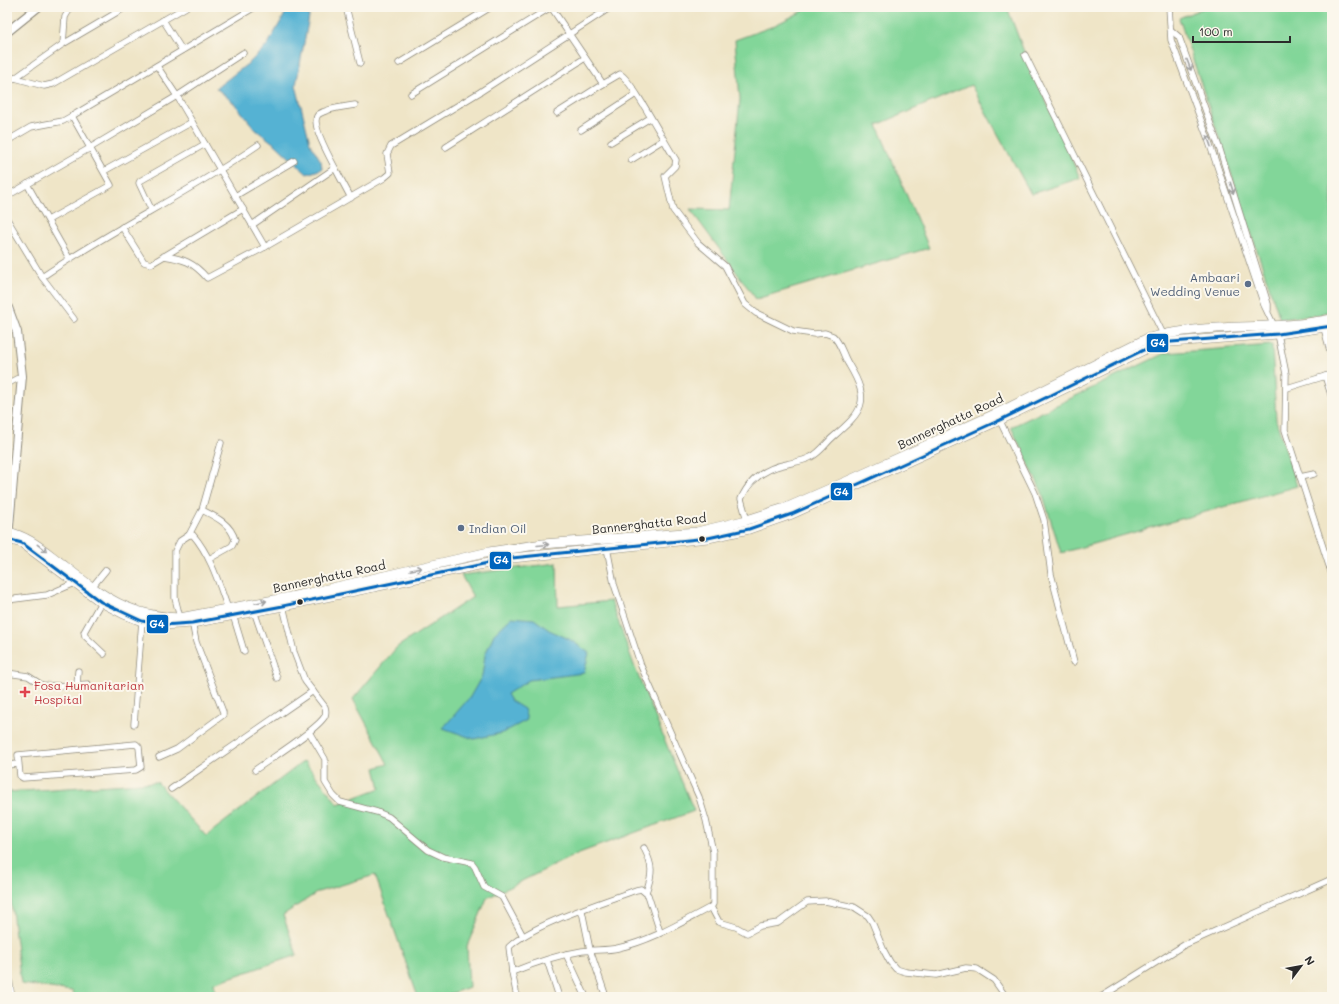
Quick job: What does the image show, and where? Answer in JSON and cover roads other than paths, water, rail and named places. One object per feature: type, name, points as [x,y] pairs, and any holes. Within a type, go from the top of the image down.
[{"type":"main road","points":[[7,32],[38,7]]},
{"type":"main road","points":[[7,304],[17,332],[22,376],[8,535]]},
{"type":"main road","name":"Bannerghatta Road","points":[[8,535],[22,543],[101,602],[124,614],[142,621],[163,625],[399,577],[512,558],[694,541],[750,529],[792,514],[1158,343],[1276,330],[1332,319]]},
{"type":"main road","name":"Bannerghatta Road","points":[[230,612],[254,611],[283,606],[399,577],[489,552],[544,544],[698,532],[747,520],[788,507],[998,417],[1133,345],[1163,334],[1328,327]]},
{"type":"main road","name":"Bannerghatta Road","points":[[8,535],[29,539],[92,588],[122,606],[158,617],[192,620]]},
{"type":"main road","points":[[7,973],[10,997]]},
{"type":"street","points":[[63,44],[65,17],[71,7]]},
{"type":"street","points":[[7,82],[63,44],[126,7]]},
{"type":"street","points":[[15,78],[44,86],[53,84],[186,7]]},
{"type":"street","points":[[7,140],[31,127],[56,123],[72,116],[255,7]]},
{"type":"street","points":[[346,7],[360,63]]},
{"type":"street","points":[[399,63],[491,7]]},
{"type":"street","points":[[411,94],[551,7],[603,84]]},
{"type":"street","points":[[164,256],[188,262],[197,267],[207,278],[265,247],[351,198],[390,173],[387,154],[391,146],[480,92],[612,7]]},
{"type":"street","points":[[1169,7],[1172,31],[1171,40],[1208,139],[1264,305],[1268,310],[1276,330],[1287,388],[1285,430],[1332,575]]},
{"type":"street","points":[[163,20],[182,50]]},
{"type":"street","points":[[1172,31],[1179,37],[1220,150],[1268,304],[1268,310]]},
{"type":"street","points":[[7,196],[177,96],[243,53]]},
{"type":"street","points":[[1025,55],[1163,334]]},
{"type":"street","points":[[446,146],[585,58]]},
{"type":"street","points":[[157,66],[177,96],[265,247]]},
{"type":"street","points":[[557,113],[620,74],[624,76],[676,163],[674,168],[665,176],[673,210],[698,243],[725,266],[745,304],[756,313],[793,330],[814,334],[825,333],[833,336],[855,376],[861,392],[860,407],[853,420],[816,454],[803,460],[766,471],[752,480],[741,499],[747,520]]},
{"type":"street","points":[[581,130],[636,94]]},
{"type":"street","points":[[351,198],[315,126],[316,117],[318,114],[355,105]]},
{"type":"street","points":[[48,220],[109,186],[111,183],[72,116]]},
{"type":"street","points":[[611,142],[650,118]]},
{"type":"street","points":[[104,170],[192,122]]},
{"type":"street","points":[[631,160],[663,140]]},
{"type":"street","points":[[151,209],[139,183],[140,181],[205,144]]},
{"type":"street","points":[[42,277],[69,258],[151,209],[221,171],[258,145]]},
{"type":"street","points":[[235,196],[294,161]]},
{"type":"street","points":[[252,224],[335,168]]},
{"type":"street","points":[[27,184],[69,258]]},
{"type":"street","points":[[122,227],[144,262],[151,264],[243,209]]},
{"type":"street","points":[[7,219],[42,277],[74,319]]},
{"type":"street","points":[[1328,327],[1332,360]]},
{"type":"street","points":[[1287,388],[1332,374]]},
{"type":"street","points":[[7,384],[22,376]]},
{"type":"street","points":[[1325,376],[1332,398]]},
{"type":"street","points":[[998,417],[1040,506],[1048,547],[1051,574],[1074,662]]},
{"type":"street","points":[[180,618],[175,598],[175,551],[180,541],[189,535],[202,510],[221,442]]},
{"type":"street","points":[[1300,477],[1314,474]]},
{"type":"street","points":[[202,510],[219,519],[229,527],[235,540],[232,546],[209,559]]},
{"type":"street","points":[[189,535],[193,535],[201,544],[209,559],[244,652]]},
{"type":"street","points":[[512,972],[535,962],[566,954],[590,950],[619,948],[660,932],[711,907],[714,901],[713,852],[706,820],[699,797],[640,666],[614,584],[607,548]]},
{"type":"street","points":[[92,588],[106,570]]},
{"type":"street","points":[[7,600],[47,595],[66,589],[75,583]]},
{"type":"street","points":[[101,602],[84,632],[85,636],[104,654]]},
{"type":"street","points":[[255,770],[309,732],[324,717],[326,712],[325,707],[305,681],[294,652],[283,606]]},
{"type":"street","points":[[254,611],[277,678]]},
{"type":"street","points":[[159,757],[177,749],[222,715],[223,712],[196,642],[192,620]]},
{"type":"street","points":[[134,724],[142,621]]},
{"type":"street","points":[[77,685],[78,671]]},
{"type":"street","points":[[7,674],[28,676],[42,685],[88,684]]},
{"type":"street","points":[[171,789],[313,691]]},
{"type":"street","points":[[309,732],[325,759],[325,782],[332,795],[340,802],[377,812],[389,817],[428,850],[443,857],[472,864],[475,867],[484,888],[502,897],[523,936]]},
{"type":"street","points":[[136,744],[139,747],[141,767],[136,770],[23,778],[20,776],[18,764],[18,756],[20,754],[136,744]]},
{"type":"street","points":[[7,764],[18,764]]},
{"type":"street","points":[[644,848],[649,857],[652,874],[646,892],[660,932]]},
{"type":"street","points":[[1101,997],[1184,944],[1332,880]]},
{"type":"street","points":[[517,997],[509,947],[523,936],[542,926],[636,890],[642,889],[646,892]]},
{"type":"street","points":[[711,907],[719,922],[736,927],[747,933],[760,926],[778,922],[807,902],[825,902],[854,908],[868,916],[872,922],[884,952],[896,968],[906,972],[936,975],[966,968],[977,969],[994,980],[1006,997]]},
{"type":"street","points":[[582,911],[590,950],[606,997]]},
{"type":"street","points":[[566,954],[586,997]]},
{"type":"street","points":[[547,960],[559,997]]},
{"type":"water","points":[[289,7],[308,7],[309,17],[296,85],[310,143],[321,161],[322,169],[307,174],[276,145],[256,130],[234,103],[216,88],[250,62],[268,44]]},
{"type":"water","points":[[512,617],[534,619],[549,630],[569,639],[589,653],[584,673],[529,680],[507,694],[511,701],[524,709],[527,720],[502,733],[474,739],[443,728],[470,697],[482,676],[485,655],[494,634]]},
{"type":"place","name":"Ambaari Wedding Venue","points":[[1248,284]]},
{"type":"place","name":"Indian Oil","points":[[461,528]]},
{"type":"place","name":"Fosa Humanitarian Hospital","points":[[25,692]]}]
